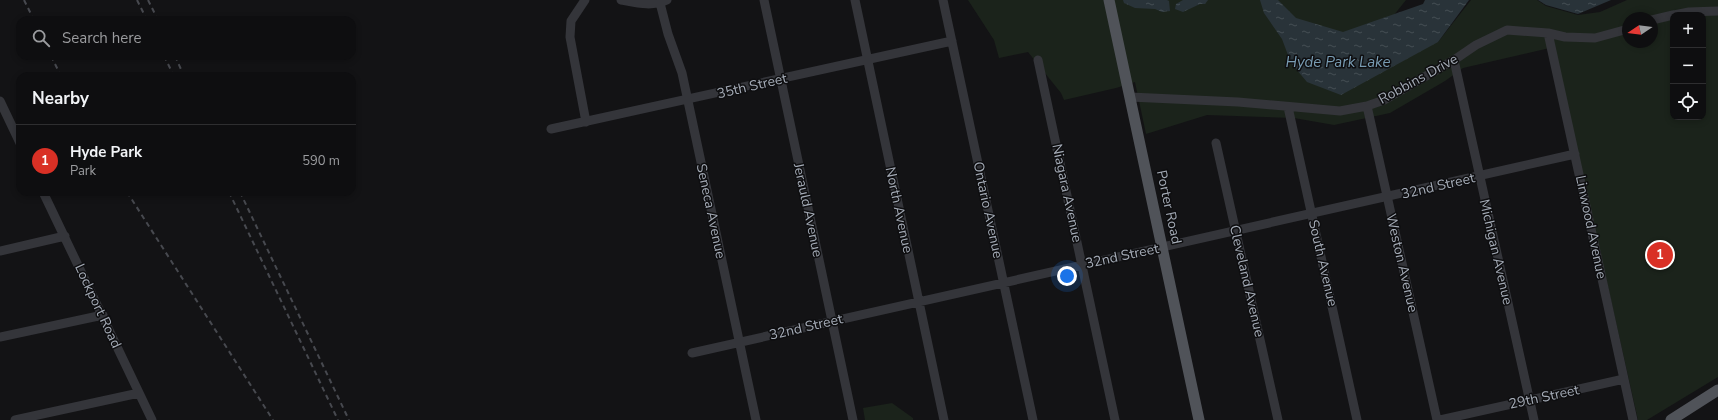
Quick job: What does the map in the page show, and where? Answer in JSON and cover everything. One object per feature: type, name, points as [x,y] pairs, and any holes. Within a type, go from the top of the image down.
[{"type":"main road","name":"Porter Road","points":[[1109,0],[1199,420]]},
{"type":"main road","points":[[1671,420],[1718,390]]},
{"type":"street","points":[[585,0],[571,21],[570,37],[586,122]]},
{"type":"street","points":[[621,0],[642,4],[664,2]]},
{"type":"street","name":"Jerauld Avenue","points":[[764,0],[852,420]]},
{"type":"street","name":"North Avenue","points":[[855,0],[944,420]]},
{"type":"street","name":"Ontario Avenue","points":[[943,0],[1033,420]]},
{"type":"street","name":"Seneca Avenue","points":[[664,2],[668,34],[682,73],[756,420]]},
{"type":"street","points":[[1689,12],[1718,11]]},
{"type":"street","points":[[1658,19],[1670,16]]},
{"type":"street","name":"Robbins Drive","points":[[1130,97],[1238,102],[1340,111],[1367,106],[1384,100],[1454,60],[1476,45],[1507,30],[1548,33],[1565,37],[1595,38],[1622,31]]},
{"type":"street","name":"Linwood Avenue","points":[[1548,33],[1632,420]]},
{"type":"street","name":"35th Street","points":[[551,130],[952,41]]},
{"type":"street","name":"Niagara Avenue","points":[[1038,60],[1115,420]]},
{"type":"street","name":"Michigan Avenue","points":[[1454,60],[1534,420]]},
{"type":"street","points":[[0,101],[16,135]]},
{"type":"street","name":"Weston Avenue","points":[[1367,106],[1437,420]]},
{"type":"street","name":"South Avenue","points":[[1288,107],[1357,420]]},
{"type":"street","name":"Cleveland Avenue","points":[[1216,143],[1278,420]]},
{"type":"street","name":"32nd Street","points":[[692,353],[1575,154]]},
{"type":"street","name":"Lockport Road","points":[[45,196],[152,420]]},
{"type":"street","points":[[0,251],[65,236]]},
{"type":"street","points":[[0,337],[102,315]]},
{"type":"street","name":"29th Street","points":[[1440,420],[1624,379]]},
{"type":"street","points":[[15,420],[139,393]]},
{"type":"shaded area","points":[[968,0],[1406,0],[1378,35],[1438,42],[1471,0],[1537,0],[1546,6],[1578,15],[1600,12],[1627,0],[1718,0],[1718,377],[1647,420],[1638,420],[1554,47],[1463,68],[1445,81],[1390,113],[1334,125],[1294,118],[1207,115],[1146,134],[1135,82],[1064,100],[1061,93],[1028,52],[999,58],[994,40]]},
{"type":"shaded area","points":[[892,403],[913,418],[913,420],[865,420],[863,408]]},
{"type":"water","points":[[1123,0],[1167,0],[1169,1],[1170,11],[1162,12],[1155,9],[1135,8],[1124,3]]},
{"type":"water","points":[[1183,0],[1208,0],[1205,4],[1200,4],[1183,12],[1175,9],[1176,4]]},
{"type":"water","name":"Hyde Park Lake","points":[[1260,0],[1278,0],[1296,18],[1343,32],[1423,4],[1425,0],[1469,0],[1438,42],[1341,95],[1307,82],[1291,63],[1282,39],[1264,13]]},
{"type":"water","points":[[1538,0],[1611,0],[1578,14],[1546,5]]},
{"type":"railway","points":[[24,0],[32,16]]},
{"type":"railway","points":[[137,0],[145,16]]},
{"type":"railway","points":[[148,0],[156,16]]},
{"type":"railway","points":[[53,60],[59,72]]},
{"type":"railway","points":[[166,60],[172,72]]},
{"type":"railway","points":[[177,60],[182,72]]},
{"type":"railway","points":[[130,196],[273,420]]},
{"type":"railway","points":[[231,196],[338,420]]},
{"type":"railway","points":[[242,196],[349,420]]},
{"type":"place","name":"Hyde Park","points":[[1660,255]]}]
